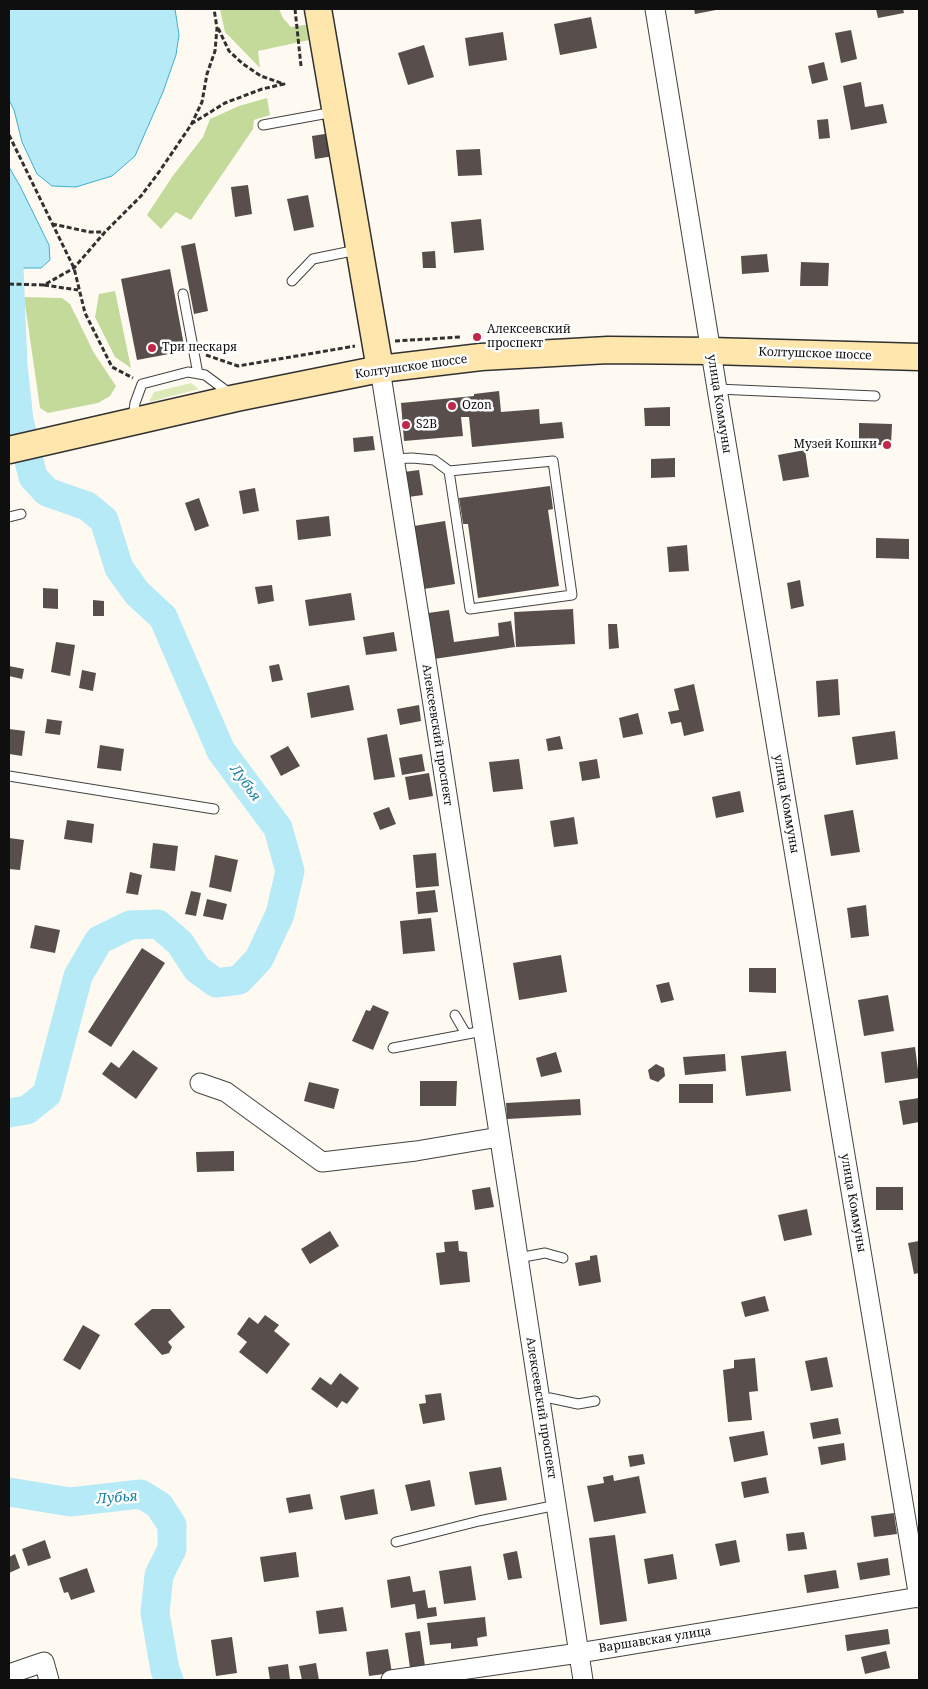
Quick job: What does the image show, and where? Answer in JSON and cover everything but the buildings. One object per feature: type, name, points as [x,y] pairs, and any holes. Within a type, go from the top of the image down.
[{"type":"main road","name":"Алексеевский проспект","points":[[318,9],[380,370]]},
{"type":"main road","name":"Колтушское шоссе","points":[[9,450],[236,398],[380,370],[481,357],[608,350],[919,357]]},
{"type":"street","name":"улица Коммуны","points":[[655,9],[919,1597]]},
{"type":"street","name":"Алексеевский проспект","points":[[380,370],[438,739],[474,1033],[499,1137],[583,1680]]},
{"type":"street","points":[[200,1083],[226,1092],[314,1164],[416,1151],[499,1137]]},
{"type":"street","name":"Варшавская улица","points":[[391,1680],[579,1653],[919,1597]]},
{"type":"street","points":[[9,1674],[44,1662],[49,1680]]},
{"type":"lane","points":[[263,125],[335,111]]},
{"type":"lane","points":[[292,281],[313,259],[359,250]]},
{"type":"lane","points":[[183,294],[198,374]]},
{"type":"lane","points":[[133,422],[135,402],[142,384],[188,372],[205,375],[236,398]]},
{"type":"lane","points":[[717,389],[875,396]]},
{"type":"lane","points":[[393,459],[434,460],[449,471],[553,461],[572,594],[470,609],[449,471]]},
{"type":"lane","points":[[9,517],[21,514]]},
{"type":"lane","points":[[9,776],[214,809]]},
{"type":"lane","points":[[455,1015],[474,1033]]},
{"type":"lane","points":[[392,1048],[474,1033]]},
{"type":"lane","points":[[518,1258],[545,1254],[563,1258]]},
{"type":"lane","points":[[540,1401],[550,1398],[578,1404],[595,1401]]},
{"type":"lane","points":[[396,1542],[557,1505]]},
{"type":"path","points":[[44,285],[74,268],[105,232],[141,196],[191,124],[202,102],[207,74],[215,51],[217,28],[214,9]]},
{"type":"path","points":[[294,9],[301,66]]},
{"type":"path","points":[[191,124],[225,103],[262,89],[284,84],[261,76],[243,64],[229,51],[217,28]]},
{"type":"path","points":[[9,135],[74,268],[85,313],[112,366],[142,384]]},
{"type":"path","points":[[52,224],[90,232],[105,232]]},
{"type":"path","points":[[9,284],[44,285],[78,290]]},
{"type":"path","points":[[206,355],[238,366],[356,346]]},
{"type":"green space","points":[[220,9],[279,9],[283,18],[291,27],[311,24],[314,39],[258,51],[260,68],[225,32]]},
{"type":"green space","points":[[267,98],[270,115],[254,120],[253,129],[191,220],[176,212],[161,229],[147,215],[172,177],[203,137],[210,119],[239,106]]},
{"type":"green space","points":[[115,291],[131,368],[115,357],[95,317],[99,294]]},
{"type":"green space","points":[[24,297],[62,298],[70,304],[94,353],[116,386],[110,396],[98,403],[48,413],[40,408]]},
{"type":"green space","points":[[191,383],[199,389],[149,402],[154,392]]},
{"type":"water","points":[[9,9],[175,9],[179,35],[176,55],[163,92],[135,156],[112,176],[76,187],[52,186],[37,174],[22,142],[14,110],[9,100]]},
{"type":"water","points":[[9,167],[49,245],[50,260],[41,268],[9,268]]},
{"type":"waterway","name":"Лубья","points":[[9,267],[13,365],[19,420],[33,477],[47,492],[87,506],[104,520],[119,568],[137,593],[163,617],[221,751],[278,828],[290,871],[280,914],[259,959],[239,980],[216,983],[197,969],[180,943],[158,924],[130,925],[99,940],[78,976],[47,1094],[27,1110],[9,1113]]},
{"type":"waterway","name":"Лубья","points":[[9,1492],[70,1502],[141,1494],[159,1505],[172,1525],[172,1549],[159,1575],[155,1613],[165,1670],[169,1680]]},
{"type":"place","name":"Алексеевский проспект","points":[[477,337]]},
{"type":"place","name":"Три пескаря","points":[[152,348]]},
{"type":"place","name":"Ozon","points":[[452,406]]},
{"type":"place","name":"S2B","points":[[406,425]]},
{"type":"place","name":"Музей Кошки","points":[[887,445]]}]
